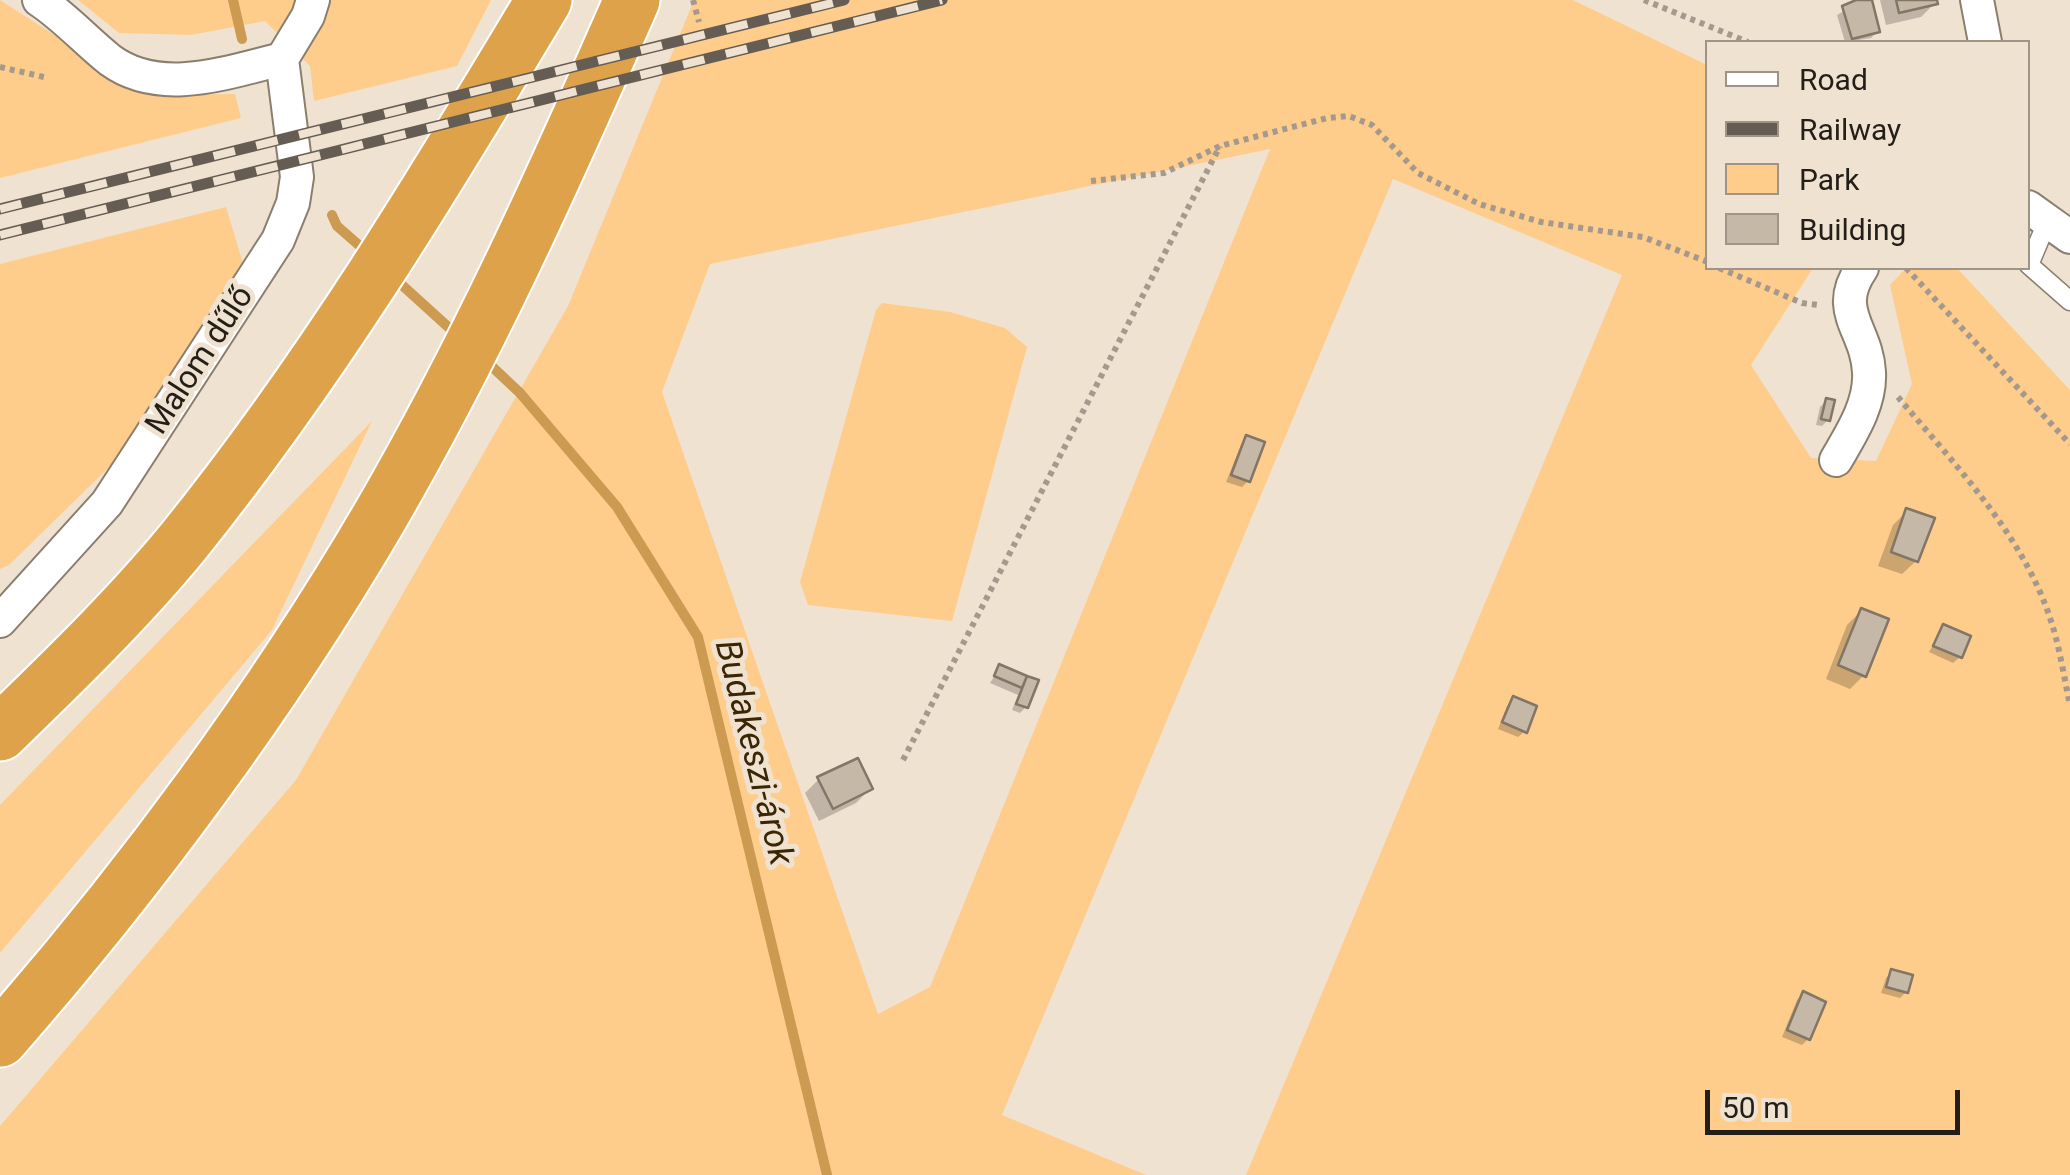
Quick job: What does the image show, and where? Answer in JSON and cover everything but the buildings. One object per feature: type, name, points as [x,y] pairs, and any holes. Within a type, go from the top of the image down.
[{"type":"highway","points":[[0,734],[90,645],[180,545],[266,436],[380,267],[544,0]]},
{"type":"highway","points":[[0,1039],[208,777],[304,638],[380,517],[537,217],[632,0]]},
{"type":"street","points":[[39,0],[113,62],[143,76],[164,78],[216,75],[282,58],[308,16],[313,0]]},
{"type":"street","points":[[1977,0],[1984,40]]},
{"type":"street","name":"Malom dűlő","points":[[0,620],[108,503],[278,240],[293,203],[297,177],[282,58]]},
{"type":"street","points":[[1835,465],[1863,408],[1870,377],[1849,310],[1850,288],[1861,270]]},
{"type":"lane","points":[[2048,222],[2030,265],[2070,301]]},
{"type":"path","points":[[693,0],[699,22]]},
{"type":"path","points":[[1644,0],[1743,40]]},
{"type":"path","points":[[0,67],[44,77]]},
{"type":"path","points":[[1091,181],[1164,174],[1220,146],[1327,118],[1349,116],[1372,124],[1418,173],[1479,204],[1541,222],[1643,237],[1705,261]]},
{"type":"path","points":[[903,760],[1220,146]]},
{"type":"path","points":[[1725,270],[1802,303],[1849,310]]},
{"type":"path","points":[[1908,270],[2070,444]]},
{"type":"path","points":[[1866,359],[1955,465],[2020,552],[2051,620],[2070,705]]},
{"type":"green space","points":[[0,0],[148,95],[235,94],[241,118],[0,178]]},
{"type":"green space","points":[[78,0],[491,0],[457,66],[314,101],[310,66],[265,21],[191,35],[119,33]]},
{"type":"green space","points":[[694,0],[1573,0],[1705,64],[1705,270],[1812,270],[1751,365],[1811,458],[1876,461],[1912,384],[1890,285],[1904,270],[1959,270],[2070,390],[2070,1175],[1246,1175],[1622,275],[1393,179],[1002,1115],[1146,1175],[0,1175],[0,1126],[296,780],[568,306]],"holes":[[[1270,149],[930,987],[878,1014],[662,392],[710,264]]]},
{"type":"green space","points":[[226,207],[245,270],[148,429],[9,565],[0,569],[0,264]]},
{"type":"green space","points":[[882,303],[950,312],[1005,328],[1027,347],[952,621],[808,605],[800,582],[876,310]]},
{"type":"green space","points":[[372,421],[272,630],[0,953],[0,805]]},
{"type":"waterway","points":[[233,0],[242,39]]},
{"type":"waterway","points":[[332,215],[337,226],[369,254]]},
{"type":"waterway","points":[[392,276],[457,335]]},
{"type":"waterway","name":"Budakeszi-árok","points":[[485,360],[520,393],[617,507],[698,637],[827,1175]]},
{"type":"railway","points":[[0,209],[844,0]]},
{"type":"railway","points":[[0,235],[942,0]]}]
